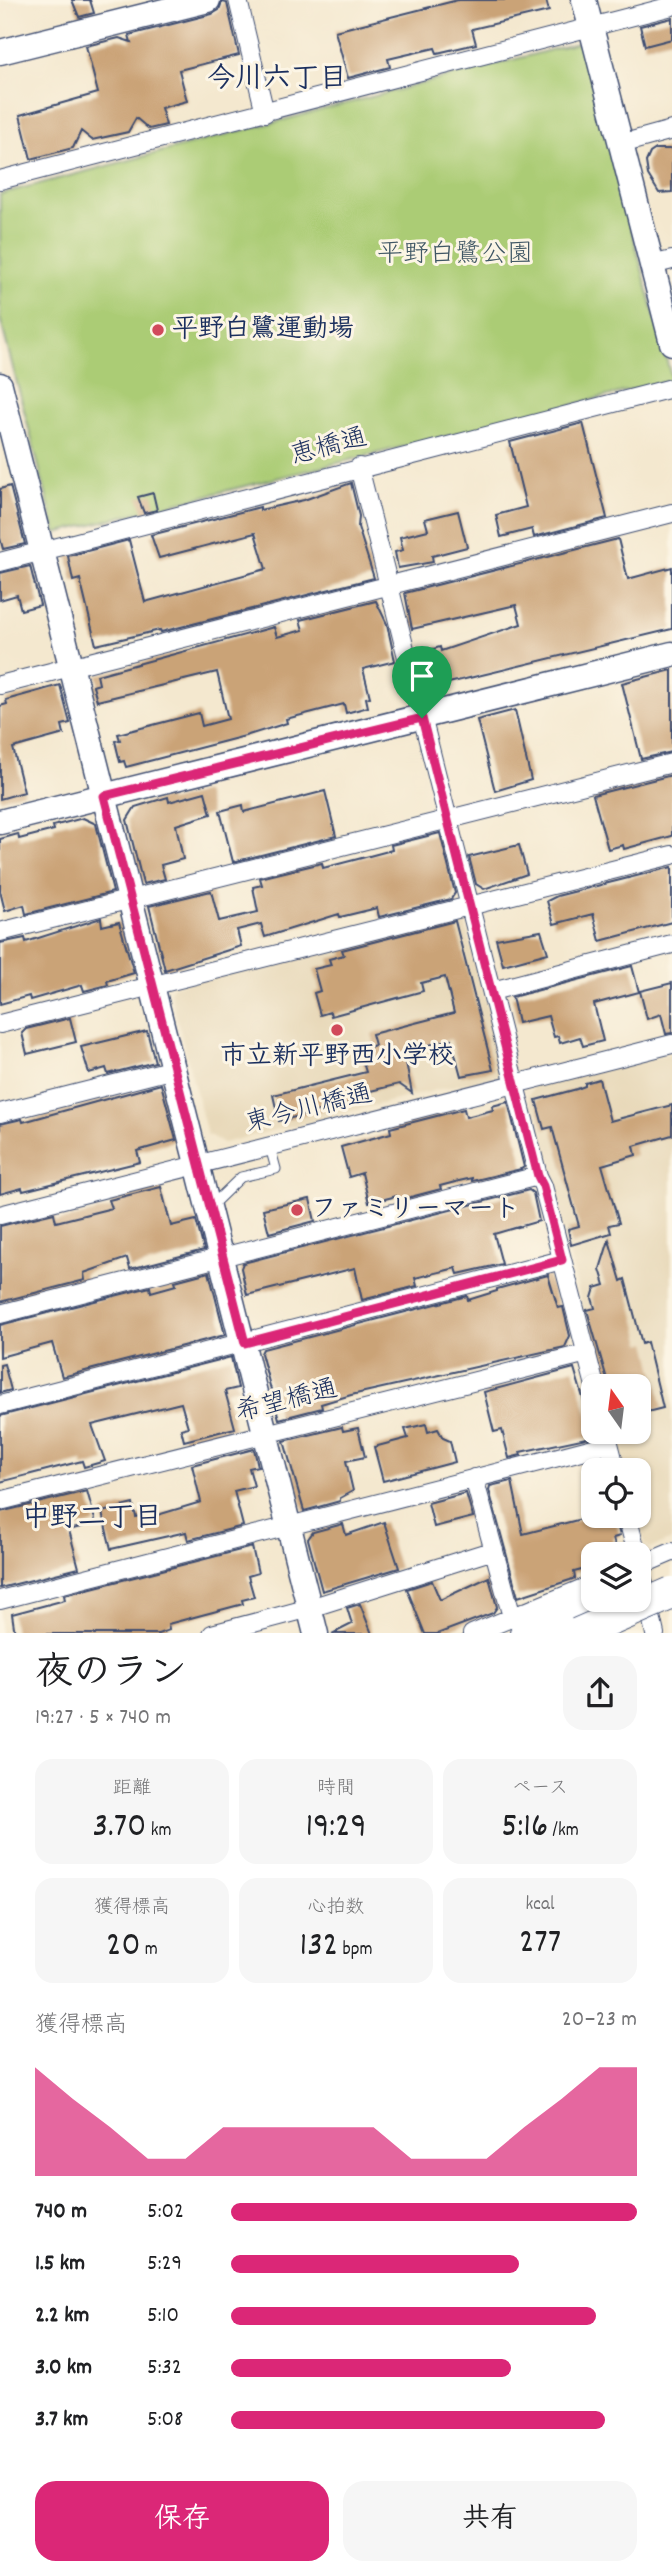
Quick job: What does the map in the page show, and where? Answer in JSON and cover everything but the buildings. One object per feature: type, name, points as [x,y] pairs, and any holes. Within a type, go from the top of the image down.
[{"type":"highway","points":[[578,1633],[658,1597],[672,1572]]},
{"type":"highway","points":[[519,1625],[581,1607]]},
{"type":"street","points":[[0,52],[208,0]]},
{"type":"street","points":[[238,0],[265,113]]},
{"type":"street","points":[[584,0],[621,144],[662,263],[672,343]]},
{"type":"street","points":[[0,180],[672,6]]},
{"type":"street","points":[[621,144],[672,131]]},
{"type":"street","points":[[0,385],[245,1343],[316,1633]]},
{"type":"street","name":"恵橋通","points":[[0,562],[672,388]]},
{"type":"street","points":[[359,467],[514,1084],[592,1374]]},
{"type":"street","points":[[0,685],[672,513]]},
{"type":"street","points":[[0,822],[672,654]]},
{"type":"street","points":[[0,932],[672,763]]},
{"type":"street","points":[[0,1024],[672,855]]},
{"type":"street","points":[[492,991],[672,944]]},
{"type":"street","name":"東今川橋通","points":[[0,1215],[672,1044]]},
{"type":"street","points":[[0,1113],[174,1069]]},
{"type":"street","points":[[0,1314],[538,1176]]},
{"type":"street","points":[[0,1405],[562,1260]]},
{"type":"street","name":"希望橋通","points":[[0,1501],[587,1353]]},
{"type":"street","points":[[0,1600],[474,1478],[588,1444]]},
{"type":"street","points":[[474,1478],[519,1625]]},
{"type":"street","points":[[212,1633],[310,1608],[494,1550]]},
{"type":"street","points":[[651,1560],[672,1552]]},
{"type":"street","points":[[472,1633],[519,1625],[581,1591]]},
{"type":"street","points":[[592,1633],[658,1597]]},
{"type":"street","points":[[655,1633],[658,1597]]},
{"type":"lane","points":[[210,1207],[241,1178],[276,1169],[270,1147]]},
{"type":"shaded area","name":"市立新平野西小学校","points":[[457,912],[464,918],[503,1069],[497,1075],[223,1143],[207,1134],[170,992],[173,986]]},
{"type":"shaded area","points":[[672,1053],[672,1540],[651,1548],[651,1542],[643,1542],[639,1528],[651,1528],[651,1458],[622,1458],[618,1444],[651,1444],[651,1374],[600,1374],[528,1096],[534,1086]]},
{"type":"green space","name":"平野白鷺公園","points":[[581,42],[672,380],[56,533],[0,318],[0,194]]},
{"type":"place","name":"平野白鷺運動場","points":[[158,330]]},
{"type":"place","name":"市立新平野西小学校","points":[[337,1030]]},
{"type":"place","name":"ファミリーマート","points":[[297,1210]]},
{"type":"district","name":"今川六丁目","points":[[277,81]]},
{"type":"district","name":"中野二丁目","points":[[92,1520]]},
{"type":"route","points":[[422,718],[538,1176],[562,1260],[245,1343],[104,796],[422,718]]}]
